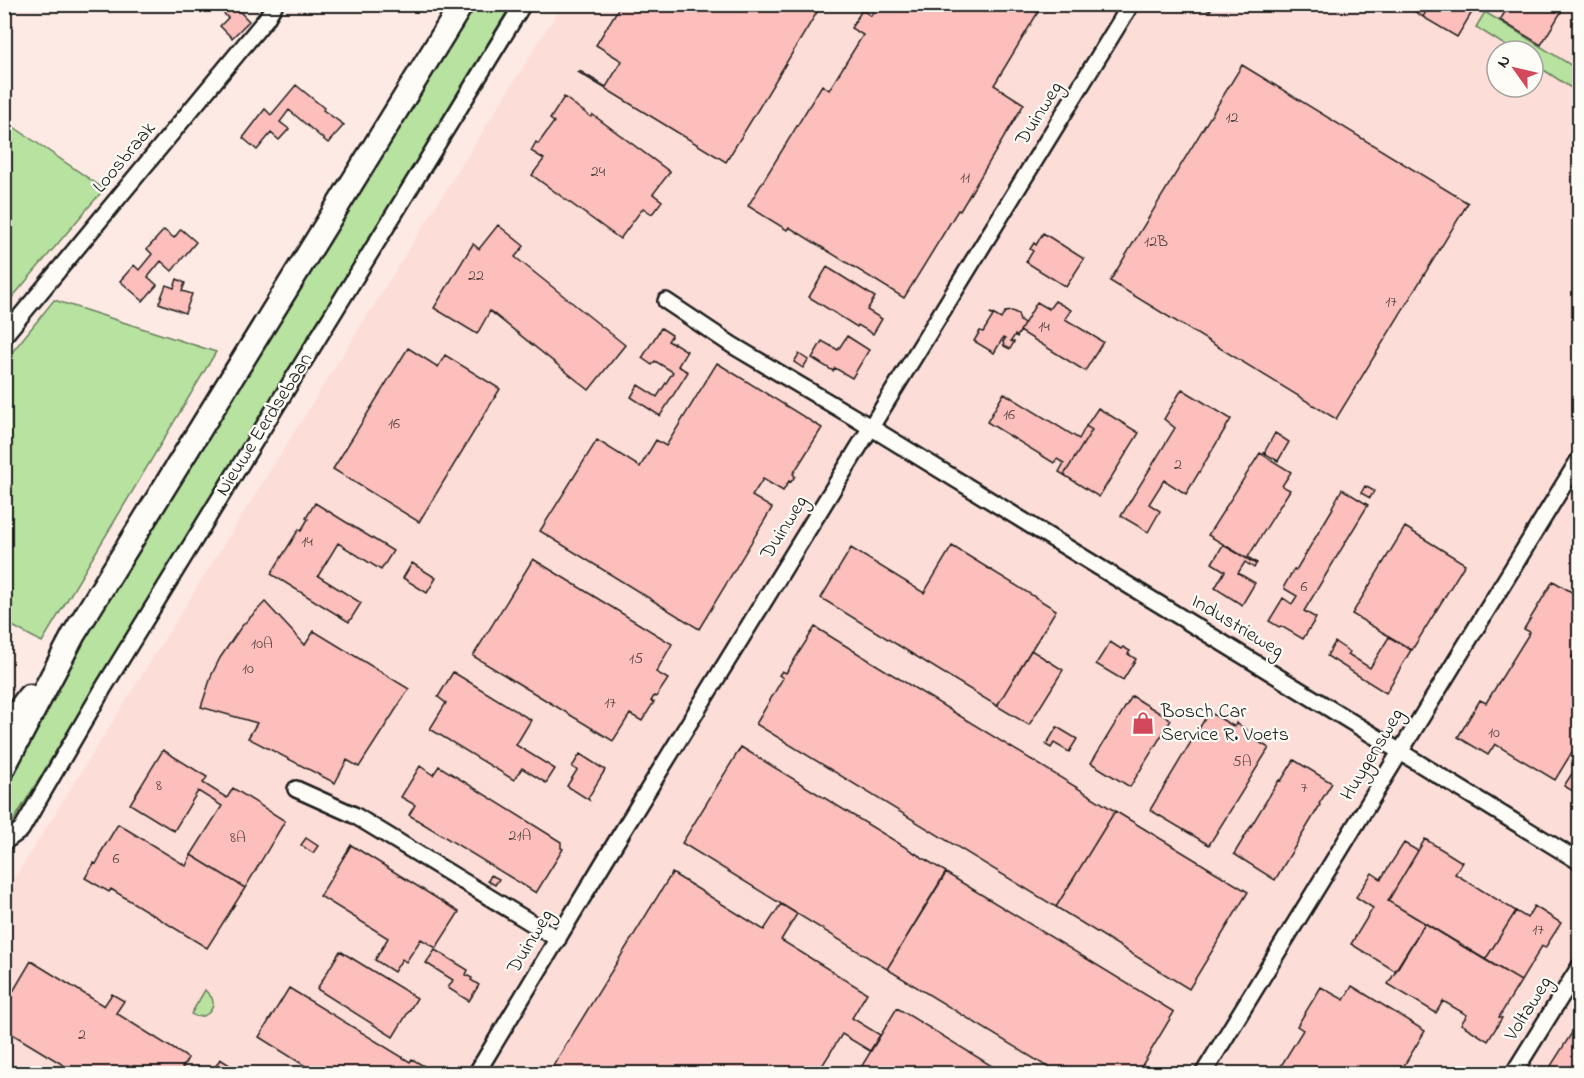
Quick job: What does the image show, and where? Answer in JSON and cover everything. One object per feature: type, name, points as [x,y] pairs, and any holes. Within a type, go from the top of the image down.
[{"type":"main road","points":[[4,767],[74,634],[462,4]]},
{"type":"main road","points":[[4,730],[74,634]]},
{"type":"street","name":"Loosbraak","points":[[4,336],[259,28],[275,4]]},
{"type":"street","name":"Nieuwe Eerdsebaan","points":[[4,842],[21,830],[104,687],[523,4]]},
{"type":"street","name":"Duinweg","points":[[476,1074],[1131,4]]},
{"type":"street","name":"Industrieweg","points":[[666,301],[732,345],[872,428],[1580,862]]},
{"type":"street","name":"Huygensweg","points":[[1203,1074],[1580,458]]},
{"type":"street","points":[[296,789],[354,815],[558,939]]},
{"type":"street","name":"Voltaweg","points":[[1514,1074],[1580,966]]},
{"type":"shaded area","points":[[562,5],[1579,5],[1579,1073],[5,1073],[4,895]]},
{"type":"green space","points":[[473,5],[511,5],[14,820],[5,830],[5,776],[48,700]]},
{"type":"green space","points":[[1485,12],[1529,39],[1495,39],[1476,27]]},
{"type":"green space","points":[[1545,49],[1577,69],[1579,66],[1579,93],[1545,71]]},
{"type":"green space","points":[[5,121],[104,189],[5,306]]},
{"type":"green space","points":[[54,300],[216,352],[42,642],[5,622],[5,361]]},
{"type":"green space","points":[[205,990],[212,998],[213,1007],[204,1016],[191,1014]]},
{"type":"building","points":[[215,4],[232,4],[249,21],[232,38],[220,26],[228,18]]},
{"type":"building","points":[[621,4],[822,4],[726,162],[578,72],[580,71],[606,87],[622,61],[596,45]]},
{"type":"building","points":[[877,4],[1043,4],[994,85],[1024,104],[960,211],[958,210],[904,298],[789,227],[787,230],[748,206],[822,85],[829,90],[863,35],[851,28],[862,10],[871,16]]},
{"type":"building","points":[[1199,4],[1214,4],[1210,11]]},
{"type":"building","points":[[1403,4],[1430,4],[1423,17]]},
{"type":"building","points":[[1430,4],[1477,4],[1457,37],[1423,17]]},
{"type":"building","points":[[1510,4],[1566,4],[1545,39],[1531,39],[1500,20]]},
{"type":"building","points":[[1242,65],[1468,203],[1336,419],[1110,281]]},
{"type":"building","points":[[296,85],[324,108],[323,110],[344,125],[328,143],[289,110],[280,122],[289,129],[279,140],[271,133],[257,150],[243,138],[265,109],[271,115]]},
{"type":"building","points":[[564,97],[591,117],[593,115],[670,172],[653,194],[662,201],[652,214],[643,208],[620,239],[532,175],[544,159],[531,151],[554,122],[550,119]]},
{"type":"building","points":[[498,225],[524,246],[515,257],[625,345],[589,390],[490,311],[477,334],[434,308],[473,244],[479,249]]},
{"type":"building","points":[[181,229],[196,242],[172,271],[161,261],[148,277],[157,285],[143,301],[120,281],[134,265],[139,270],[152,254],[147,249],[164,230],[174,238]]},
{"type":"building","points":[[1043,233],[1084,259],[1066,287],[1026,262],[1033,251],[1030,249],[1034,243],[1036,245]]},
{"type":"building","points":[[827,267],[875,297],[867,310],[882,319],[873,334],[858,325],[857,327],[809,297]]},
{"type":"building","points":[[177,279],[185,283],[182,291],[192,294],[185,313],[159,303],[166,285],[174,288]]},
{"type":"building","points":[[1055,301],[1071,310],[1065,319],[1103,342],[1085,371],[1020,331],[1037,302],[1049,309]]},
{"type":"building","points":[[1012,311],[1018,314],[1020,321],[1024,324],[1017,337],[1015,335],[1011,341],[1014,342],[1010,349],[1004,346],[1005,339],[1003,338],[994,353],[974,341],[993,316],[991,313],[1001,319],[1005,312]]},
{"type":"building","points":[[661,328],[672,335],[668,341],[687,351],[678,366],[688,372],[660,416],[631,397],[638,385],[657,397],[673,372],[655,361],[652,365],[642,358]]},
{"type":"building","points":[[847,336],[869,350],[852,378],[835,368],[833,371],[812,358],[822,341],[838,350]]},
{"type":"building","points":[[408,348],[438,367],[445,355],[500,389],[419,522],[333,469]]},
{"type":"building","points":[[799,354],[808,360],[803,368],[794,362]]},
{"type":"building","points":[[717,363],[822,428],[793,474],[795,476],[783,491],[763,479],[752,496],[772,508],[699,629],[540,531],[597,440],[640,467],[656,440],[666,446]]},
{"type":"building","points":[[1182,389],[1231,419],[1186,494],[1164,480],[1149,504],[1160,511],[1148,532],[1121,516],[1175,428],[1164,419]]},
{"type":"building","points":[[1004,393],[1079,439],[1086,426],[1092,430],[1064,475],[1059,472],[1064,463],[1057,459],[1054,463],[987,422]]},
{"type":"building","points":[[1098,408],[1139,433],[1099,497],[1064,475],[1092,430],[1086,426]]},
{"type":"building","points":[[1275,433],[1289,442],[1278,461],[1264,453]]},
{"type":"building","points":[[1260,453],[1291,472],[1282,486],[1290,490],[1248,557],[1256,564],[1208,535]]},
{"type":"building","points":[[1365,486],[1374,491],[1370,498],[1361,493]]},
{"type":"building","points":[[1342,489],[1368,505],[1304,611],[1316,618],[1303,639],[1269,621],[1283,598],[1292,604],[1297,596],[1284,586],[1294,569],[1296,570]]},
{"type":"building","points":[[315,503],[393,551],[381,570],[338,543],[318,576],[361,603],[349,622],[271,574],[299,529],[301,531]]},
{"type":"building","points":[[1405,527],[1465,564],[1412,650],[1352,614]]},
{"type":"building","points":[[1223,545],[1256,564],[1254,568],[1245,562],[1238,573],[1255,583],[1242,605],[1215,588],[1225,571],[1212,563]]},
{"type":"building","points":[[952,546],[1056,610],[997,706],[821,598],[851,548],[924,593]]},
{"type":"building","points":[[533,559],[672,644],[656,672],[668,679],[656,697],[654,696],[651,701],[654,702],[642,721],[630,714],[613,741],[473,656]]},
{"type":"building","points":[[412,563],[436,578],[427,593],[403,578]]},
{"type":"building","points":[[1553,581],[1580,597],[1580,645],[1572,657],[1580,662],[1580,739],[1555,780],[1495,744],[1488,755],[1458,737],[1480,700],[1486,703],[1530,632],[1524,629]]},
{"type":"building","points":[[265,602],[305,645],[314,631],[409,689],[359,767],[347,760],[335,783],[248,738],[257,723],[201,707],[220,658],[241,627]]},
{"type":"building","points":[[815,627],[1115,811],[1056,907],[756,724],[783,678],[779,675],[782,671],[786,673]]},
{"type":"building","points":[[1389,637],[1411,650],[1386,693],[1327,656],[1335,642],[1350,652],[1348,654],[1370,668]]},
{"type":"building","points":[[1110,642],[1121,649],[1123,647],[1130,651],[1128,654],[1136,659],[1123,680],[1096,664]]},
{"type":"building","points":[[1031,650],[1063,670],[1029,725],[997,706]]},
{"type":"building","points":[[453,672],[531,720],[516,745],[555,769],[546,783],[522,768],[514,780],[430,729],[446,703],[438,697]]},
{"type":"building","points":[[1132,696],[1171,720],[1130,787],[1091,763]]},
{"type":"building","points":[[1209,712],[1235,727],[1236,723],[1247,730],[1244,733],[1269,748],[1209,845],[1150,810]]},
{"type":"building","points":[[1057,727],[1077,739],[1069,752],[1054,743],[1051,748],[1046,745]]},
{"type":"building","points":[[741,747],[946,872],[887,969],[682,843]]},
{"type":"building","points":[[163,750],[207,777],[203,783],[227,798],[233,788],[285,821],[245,888],[191,855],[222,806],[198,791],[174,831],[130,804]]},
{"type":"building","points":[[580,754],[605,770],[588,798],[589,800],[567,786],[577,770],[572,767]]},
{"type":"building","points":[[1294,760],[1332,783],[1275,880],[1234,854],[1279,780],[1281,781]]},
{"type":"building","points":[[1580,761],[1580,795],[1564,786]]},
{"type":"building","points":[[420,766],[433,775],[439,766],[561,842],[563,849],[536,893],[409,815],[415,805],[401,797]]},
{"type":"building","points":[[1115,811],[1248,892],[1189,989],[1056,907]]},
{"type":"building","points":[[118,824],[186,866],[191,855],[245,888],[207,948],[111,889],[109,892],[85,878],[94,863],[96,864]]},
{"type":"building","points":[[306,838],[318,846],[313,853],[301,845]]},
{"type":"building","points":[[1425,839],[1462,862],[1455,874],[1516,911],[1485,960],[1388,901]]},
{"type":"building","points":[[1404,843],[1418,851],[1388,901],[1425,923],[1395,971],[1351,944],[1373,908],[1356,897],[1372,873],[1381,879]]},
{"type":"building","points":[[351,845],[459,912],[436,948],[421,939],[406,962],[402,959],[394,972],[375,960],[388,938],[320,896]]},
{"type":"building","points":[[672,873],[764,930],[781,904],[797,914],[781,940],[867,993],[852,1018],[880,1035],[870,1051],[842,1034],[817,1074],[548,1074]]},
{"type":"building","points":[[946,873],[1174,1012],[1137,1074],[1059,1074],[887,969]]},
{"type":"building","points":[[491,875],[499,879],[495,885],[488,881]]},
{"type":"building","points":[[1534,906],[1561,923],[1545,948],[1542,946],[1521,981],[1485,960],[1516,911],[1527,918]]},
{"type":"building","points":[[1425,923],[1521,981],[1499,1017],[1502,1018],[1488,1041],[1461,1024],[1467,1015],[1443,1001],[1436,1013],[1388,984]]},
{"type":"building","points":[[435,950],[468,970],[466,975],[479,985],[469,1001],[448,988],[453,980],[426,963]]},
{"type":"building","points":[[340,951],[417,998],[393,1037],[317,989]]},
{"type":"building","points":[[31,961],[104,1006],[112,994],[124,1001],[116,1013],[188,1058],[179,1074],[78,1074],[4,1029],[4,991],[11,995]]},
{"type":"building","points":[[1352,986],[1425,1031],[1399,1074],[1276,1074],[1303,1030],[1297,1026],[1321,987],[1344,1000]]},
{"type":"building","points":[[289,988],[410,1062],[412,1059],[429,1069],[426,1074],[318,1074],[259,1037]]},
{"type":"building","points":[[897,1008],[1005,1074],[857,1074]]},
{"type":"building","points":[[1580,1020],[1580,1074],[1546,1074],[1547,1072]]},
{"type":"building","points":[[220,1059],[244,1074],[211,1074]]},
{"type":"place","name":"Bosch Car Service R. Voets","points":[[1143,723]]}]
